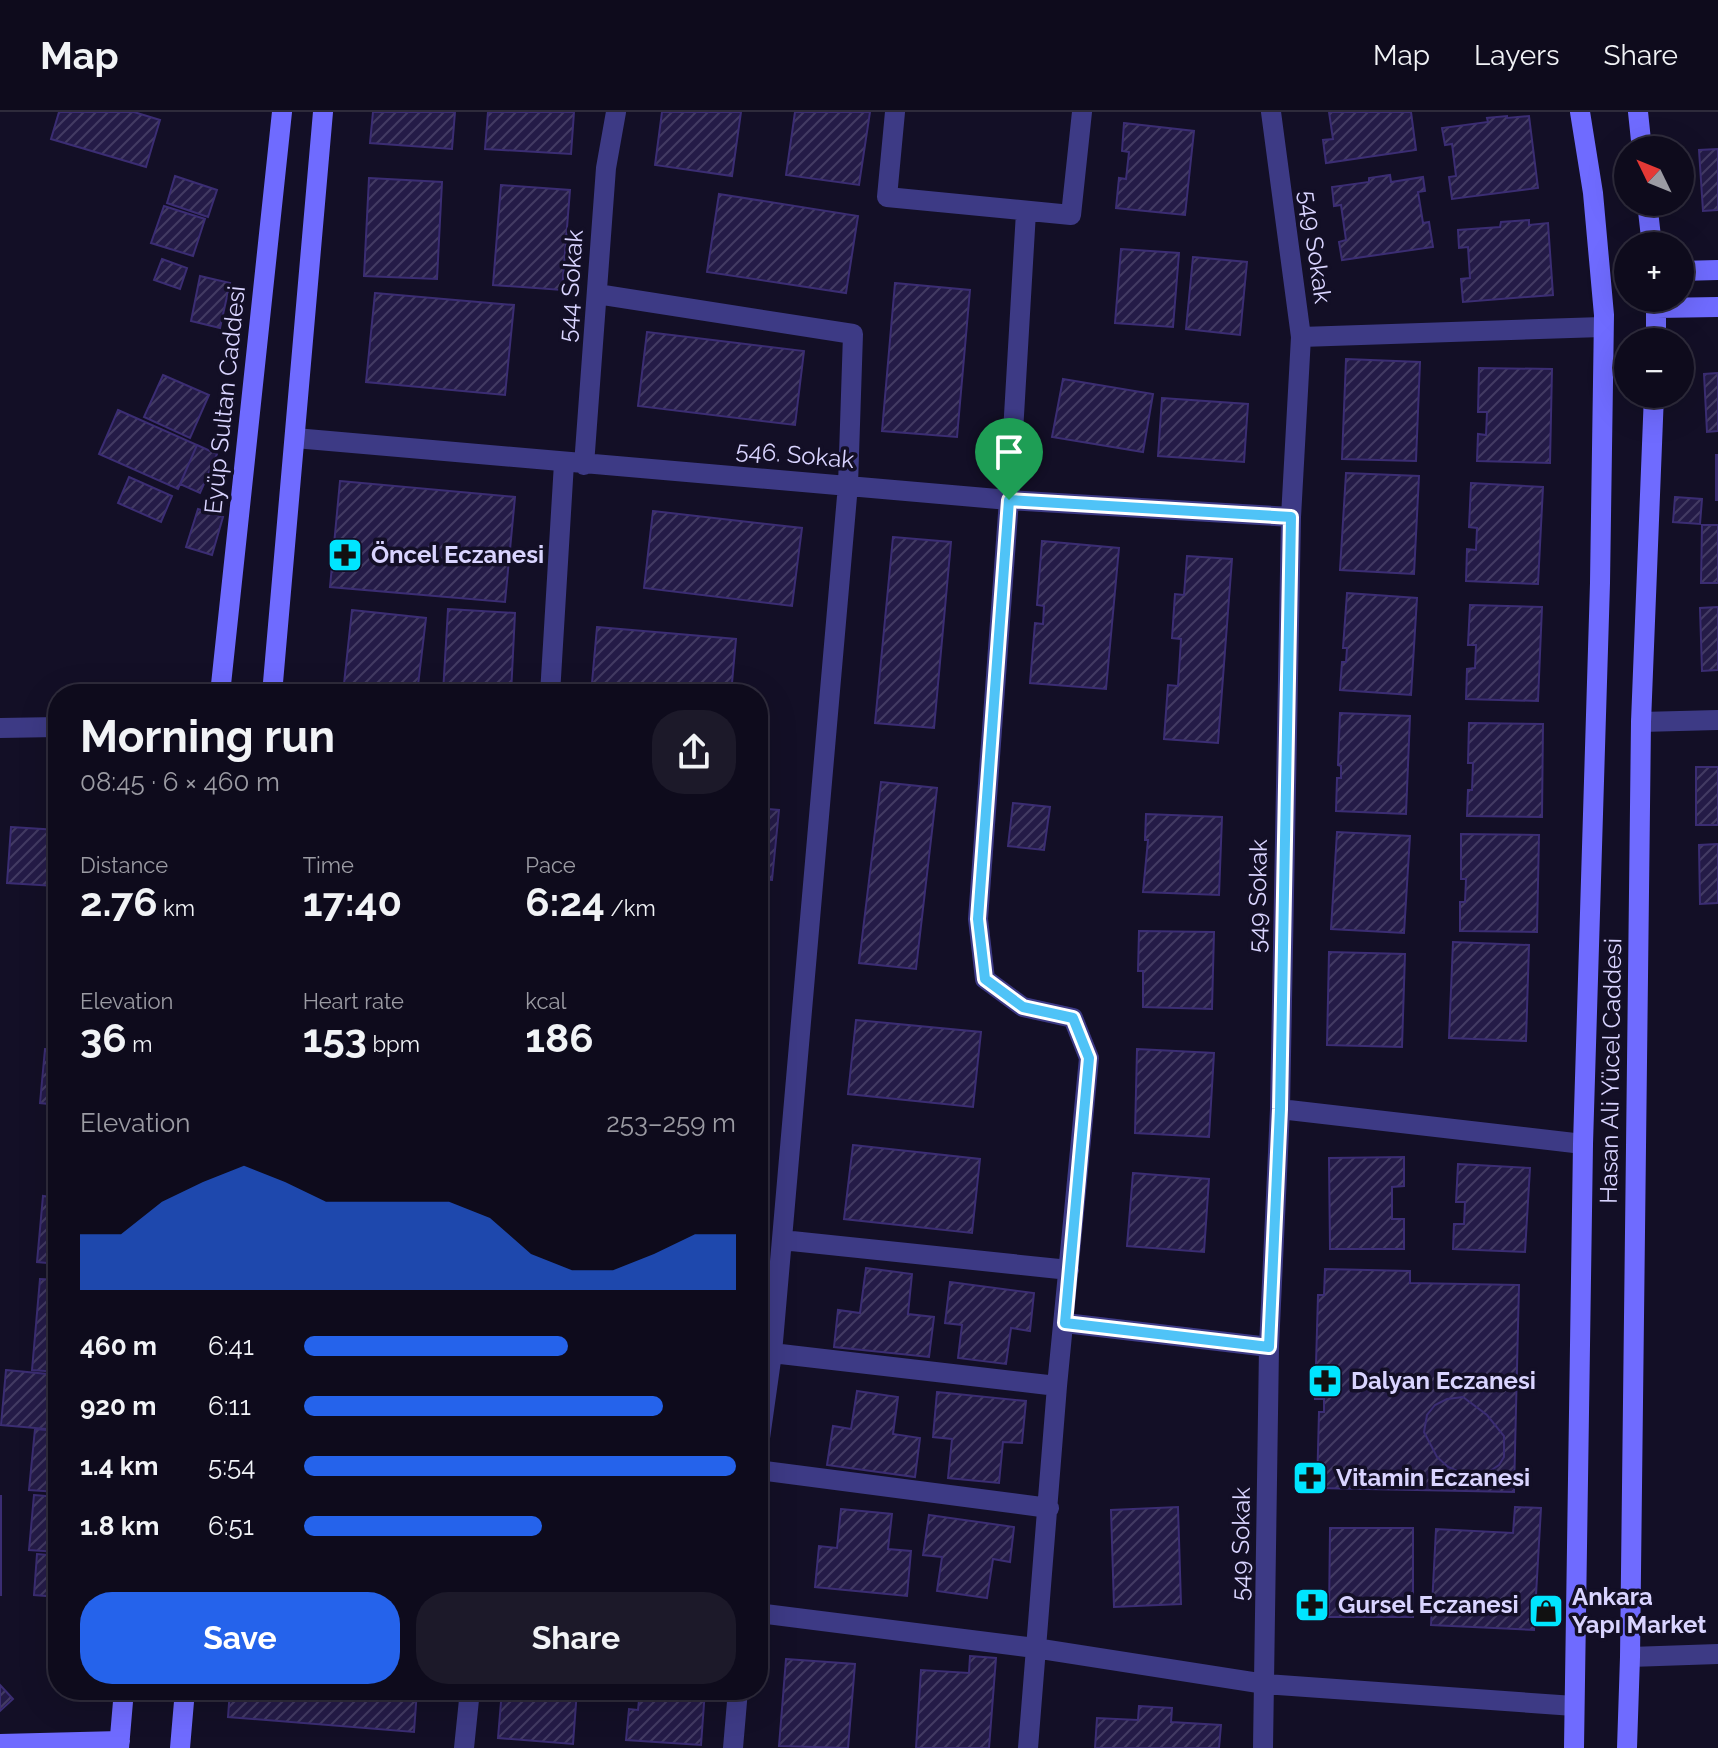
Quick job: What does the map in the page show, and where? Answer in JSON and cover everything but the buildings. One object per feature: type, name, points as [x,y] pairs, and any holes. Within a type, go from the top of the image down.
[{"type":"street","name":"Eyüp Sultan Caddesi","points":[[221,684],[282,112]]},
{"type":"street","points":[[273,684],[323,112]]},
{"type":"street","name":"544 Sokak","points":[[551,684],[574,464],[597,294],[606,168],[616,112]]},
{"type":"street","points":[[895,112],[887,197],[1071,215],[1082,112]]},
{"type":"street","name":"549 Sokak","points":[[1263,1748],[1269,1347],[1280,1109],[1291,517],[1301,337],[1271,112]]},
{"type":"street","points":[[1574,1748],[1583,1144],[1600,583],[1602,327],[1593,193],[1580,112]]},
{"type":"street","points":[[1638,112],[1641,136]]},
{"type":"street","points":[[1026,212],[1009,500],[978,919],[985,979],[1023,1007],[1073,1018],[1089,1058],[1057,1386],[1028,1748]]},
{"type":"street","points":[[1694,271],[1718,270]]},
{"type":"street","points":[[597,294],[853,334],[848,485],[768,1381]]},
{"type":"street","points":[[1694,305],[1718,307]]},
{"type":"street","points":[[1301,337],[1602,327]]},
{"type":"street","name":"Hasan Ali Yücel Caddesi","points":[[1627,1748],[1641,722],[1653,408]]},
{"type":"street","name":"546. Sokak","points":[[295,438],[1009,500],[1291,517]]},
{"type":"street","points":[[1641,722],[1718,720]]},
{"type":"street","points":[[0,728],[48,727]]},
{"type":"street","points":[[1280,1109],[1583,1144]]},
{"type":"street","points":[[782,1240],[1069,1270]]},
{"type":"street","points":[[1065,1323],[1269,1347]]},
{"type":"street","points":[[772,1353],[1057,1386]]},
{"type":"street","points":[[768,1471],[1049,1508]]},
{"type":"street","points":[[768,1614],[1035,1648],[1265,1684],[1574,1706]]},
{"type":"street","points":[[1630,1657],[1718,1654]]},
{"type":"street","points":[[0,1744],[119,1745],[123,1700]]},
{"type":"street","points":[[180,1748],[184,1700]]},
{"type":"street","points":[[464,1748],[469,1700]]},
{"type":"street","points":[[733,1748],[737,1700]]},
{"type":"place","name":"Öncel Eczanesi","points":[[345,555]]},
{"type":"place","name":"Dalyan Eczanesi","points":[[1325,1381]]},
{"type":"place","name":"Vitamin Eczanesi","points":[[1310,1478]]},
{"type":"place","name":"Gursel Eczanesi","points":[[1312,1605]]},
{"type":"place","name":"Ankara Yapı Market","points":[[1546,1611]]},
{"type":"route","points":[[1009,500],[1291,517],[1280,1109],[1269,1347],[1065,1323],[1089,1058],[1073,1018],[1023,1007],[985,979],[978,919],[1009,500]]}]
